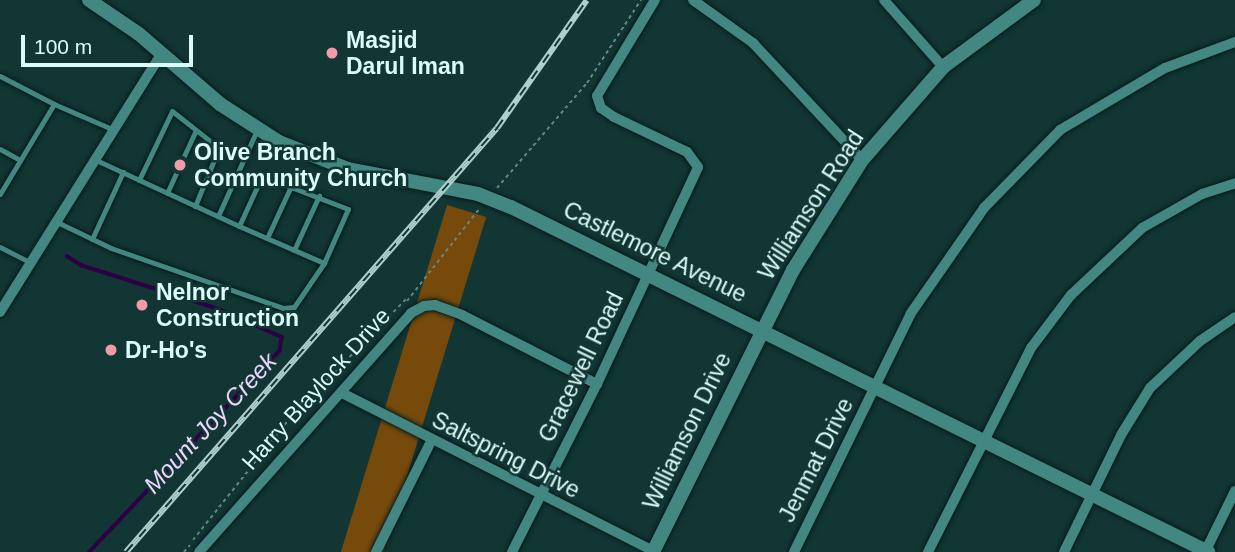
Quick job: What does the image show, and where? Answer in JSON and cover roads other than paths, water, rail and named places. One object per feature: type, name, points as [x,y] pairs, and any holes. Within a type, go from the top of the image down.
[{"type":"street","name":"Castlemore Avenue","points":[[89,0],[162,53],[220,104],[258,130],[302,153],[348,169],[489,198],[1206,551]]},
{"type":"street","name":"Gracewell Road","points":[[512,552],[597,384],[698,167],[687,152],[601,108],[597,96],[655,0]]},
{"type":"street","points":[[693,0],[753,43],[862,160]]},
{"type":"street","points":[[884,0],[943,68]]},
{"type":"street","name":"Williamson Road","points":[[761,330],[809,242],[862,160],[943,68],[1034,0]]},
{"type":"street","name":"Jenmat Drive","points":[[794,552],[911,313],[954,247],[984,208],[1060,130],[1165,68],[1235,42]]},
{"type":"street","points":[[0,312],[162,53]]},
{"type":"street","points":[[928,552],[1031,348],[1100,264],[1142,228],[1202,194],[1235,183]]},
{"type":"street","name":"Harry Blaylock Drive","points":[[199,552],[411,313],[435,304],[597,384]]},
{"type":"street","points":[[1064,552],[1092,494],[1150,388],[1200,341],[1235,317]]},
{"type":"street","name":"Williamson Drive","points":[[653,551],[761,330]]},
{"type":"street","name":"Saltspring Drive","points":[[342,393],[431,441],[653,551]]},
{"type":"street","points":[[376,552],[431,441]]},
{"type":"street","points":[[1206,551],[1235,491]]},
{"type":"lane","points":[[0,76],[54,104],[114,130]]},
{"type":"lane","points":[[0,194],[54,104]]},
{"type":"lane","points":[[139,180],[172,111],[219,148],[195,206]]},
{"type":"lane","points":[[167,193],[195,130]]},
{"type":"lane","points":[[218,216],[258,130]]},
{"type":"lane","points":[[0,149],[20,160]]},
{"type":"lane","points":[[96,160],[324,263]]},
{"type":"lane","points":[[92,239],[123,172]]},
{"type":"lane","points":[[57,222],[92,239],[283,308],[294,307],[324,263],[348,209],[320,196],[262,176],[239,226]]},
{"type":"lane","points":[[267,239],[291,186]]},
{"type":"lane","points":[[294,250],[320,196]]},
{"type":"lane","points":[[0,247],[31,263]]},
{"type":"waterway","name":"Mount Joy Creek","points":[[67,256],[81,265],[219,309],[282,337],[280,351],[90,552]]},
{"type":"railway","points":[[126,552],[497,128],[587,0]]},
{"type":"place","name":"Masjid Darul Iman","points":[[332,53]]},
{"type":"place","name":"Olive Branch Community Church","points":[[180,165]]},
{"type":"place","name":"Nelnor Construction","points":[[142,305]]},
{"type":"place","name":"Dr-Ho's","points":[[111,350]]}]
